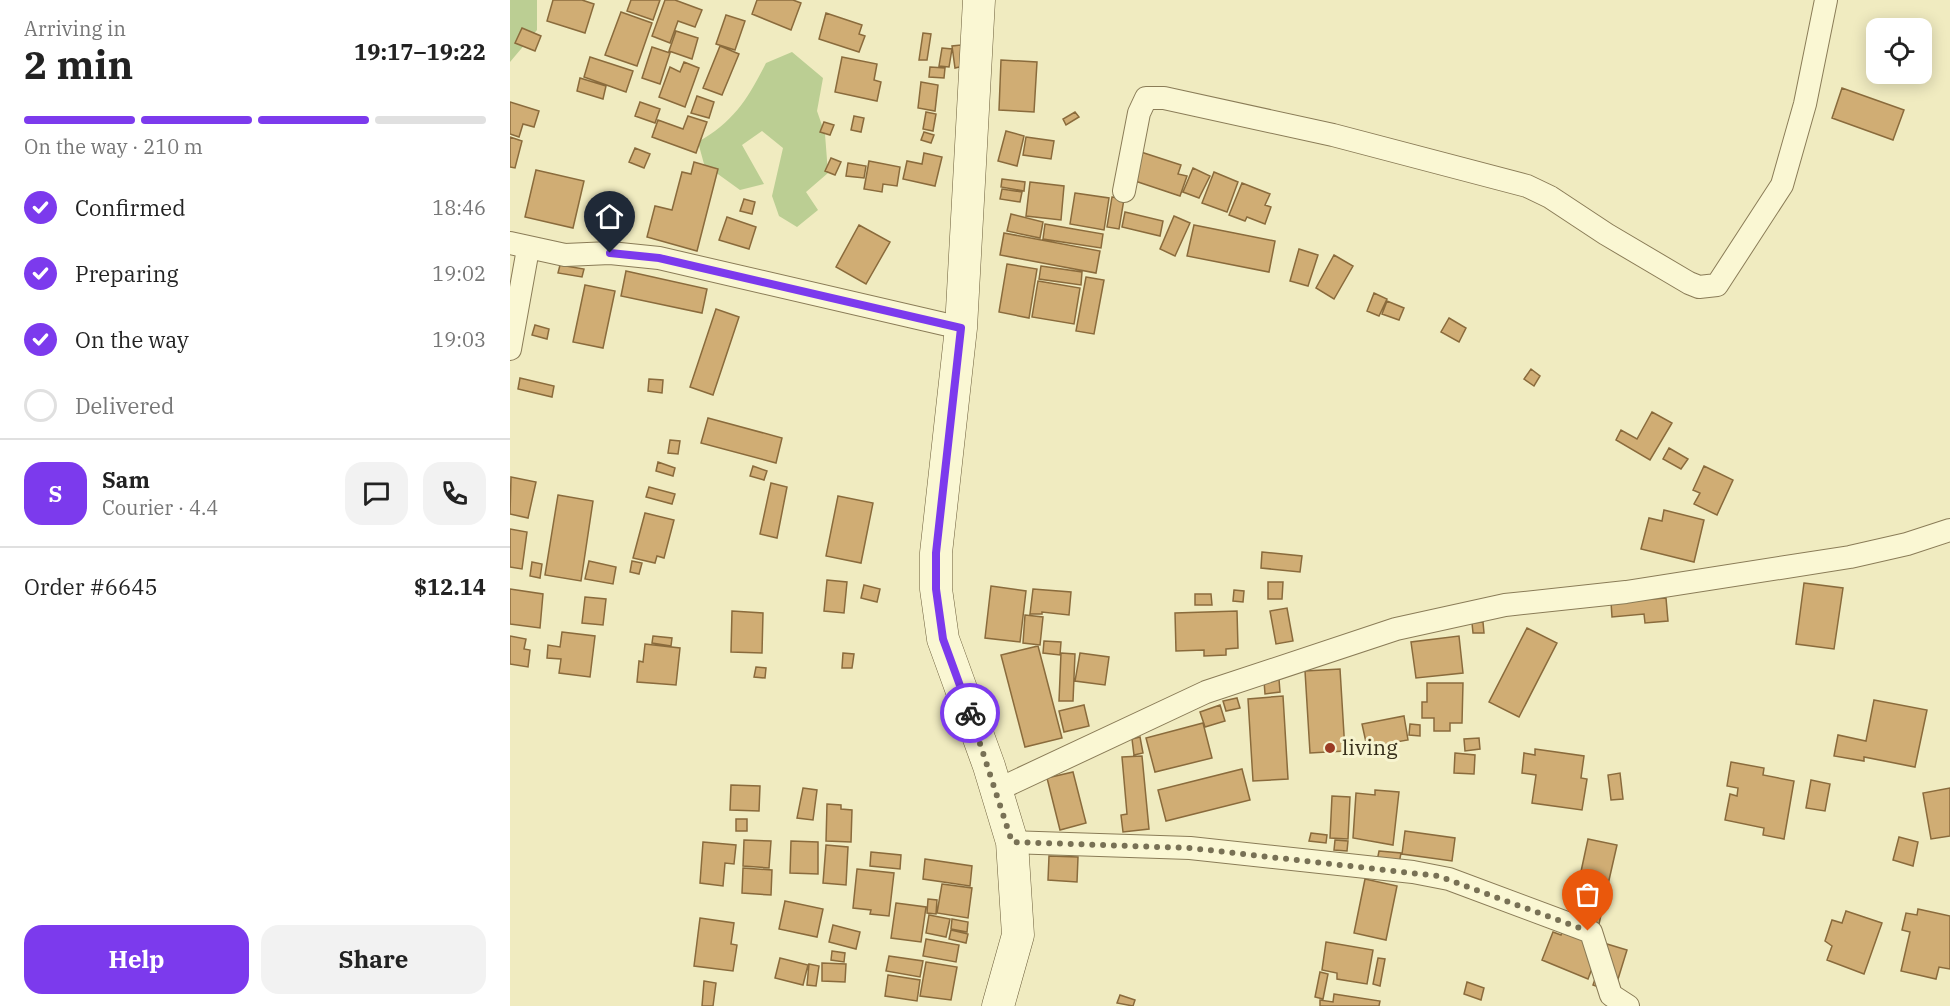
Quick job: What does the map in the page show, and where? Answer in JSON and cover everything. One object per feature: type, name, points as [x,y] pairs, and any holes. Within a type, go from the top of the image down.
[{"type":"street","points":[[979,0],[961,328],[936,553],[936,589],[943,639],[998,790],[1012,842],[1018,935],[998,1006]]},
{"type":"street","points":[[1124,191],[1139,112],[1146,98],[1164,98],[1333,135],[1527,186],[1561,203],[1606,234],[1689,283],[1699,287],[1717,285],[1782,185],[1805,104],[1827,0]]},
{"type":"street","points":[[510,350],[519,246],[565,255],[610,253],[659,258],[961,328]]},
{"type":"street","points":[[998,790],[1206,692],[1396,628],[1505,605],[1626,592],[1850,557],[1907,544],[1950,530]]},
{"type":"street","points":[[1012,842],[1190,848],[1438,876],[1592,932],[1611,995],[1628,1006]]},
{"type":"green space","points":[[510,0],[537,0],[537,30],[510,62]]},
{"type":"green space","points":[[792,52],[823,78],[817,111],[825,134],[828,173],[806,192],[818,210],[797,227],[779,216],[772,196],[783,148],[762,131],[742,145],[764,184],[740,190],[704,164],[698,142],[721,126],[738,109],[766,63]]},
{"type":"building","points":[[553,0],[582,0],[594,4],[585,33],[547,21]]},
{"type":"building","points":[[631,0],[660,0],[653,20],[627,11]]},
{"type":"building","points":[[665,0],[675,0],[702,10],[695,27],[678,21],[670,43],[652,36]]},
{"type":"building","points":[[757,0],[793,0],[801,3],[791,30],[752,14]]},
{"type":"building","points":[[621,12],[652,23],[637,66],[605,55]]},
{"type":"building","points":[[826,13],[862,25],[859,34],[865,36],[859,52],[819,39]]},
{"type":"building","points":[[726,15],[745,21],[735,50],[716,44]]},
{"type":"building","points":[[522,28],[541,36],[535,51],[515,43]]},
{"type":"building","points":[[676,31],[698,38],[692,59],[669,51]]},
{"type":"building","points":[[923,33],[931,34],[927,60],[919,60]]},
{"type":"building","points":[[961,45],[964,66],[955,68],[952,46]]},
{"type":"building","points":[[720,46],[739,54],[722,95],[703,88]]},
{"type":"building","points":[[652,47],[670,53],[660,84],[642,78]]},
{"type":"building","points":[[942,48],[952,49],[949,67],[939,66]]},
{"type":"building","points":[[590,57],[633,71],[626,92],[584,77]]},
{"type":"building","points":[[842,57],[877,64],[874,80],[881,82],[877,101],[835,92]]},
{"type":"building","points":[[1001,60],[1037,62],[1034,112],[999,110]]},
{"type":"building","points":[[684,62],[699,68],[685,107],[659,97],[670,67],[680,72]]},
{"type":"building","points":[[930,67],[945,68],[944,78],[929,77]]},
{"type":"building","points":[[580,78],[606,86],[603,99],[577,91]]},
{"type":"building","points":[[921,82],[938,85],[935,111],[918,108]]},
{"type":"building","points":[[1842,88],[1904,110],[1893,140],[1832,118]]},
{"type":"building","points":[[697,96],[714,102],[709,118],[691,113]]},
{"type":"building","points":[[510,102],[539,111],[534,127],[523,124],[519,137],[510,134]]},
{"type":"building","points":[[640,102],[660,109],[655,123],[635,116]]},
{"type":"building","points":[[926,112],[936,114],[933,131],[923,129]]},
{"type":"building","points":[[1075,112],[1079,117],[1066,125],[1063,119]]},
{"type":"building","points":[[688,116],[707,122],[696,153],[652,137],[658,120],[683,129]]},
{"type":"building","points":[[854,116],[864,118],[861,132],[851,130]]},
{"type":"building","points":[[824,122],[834,125],[830,135],[820,132]]},
{"type":"building","points":[[1006,131],[1024,136],[1017,166],[998,161]]},
{"type":"building","points":[[924,132],[934,135],[931,143],[921,140]]},
{"type":"building","points":[[510,137],[522,141],[515,168],[510,167]]},
{"type":"building","points":[[1026,137],[1054,141],[1051,159],[1023,155]]},
{"type":"building","points":[[635,148],[650,154],[644,168],[629,162]]},
{"type":"building","points":[[1141,152],[1181,165],[1178,174],[1187,176],[1180,196],[1132,180]]},
{"type":"building","points":[[924,153],[942,157],[935,186],[903,179],[907,161],[922,164]]},
{"type":"building","points":[[831,158],[841,162],[835,175],[825,171]]},
{"type":"building","points":[[869,161],[900,167],[897,186],[883,184],[882,192],[864,189]]},
{"type":"building","points":[[694,162],[718,169],[697,251],[647,237],[655,206],[672,210],[682,172],[691,174]]},
{"type":"building","points":[[848,163],[866,166],[864,178],[846,176]]},
{"type":"building","points":[[1193,168],[1210,176],[1199,198],[1183,192]]},
{"type":"building","points":[[536,170],[584,181],[573,228],[525,217]]},
{"type":"building","points":[[1214,172],[1238,182],[1227,212],[1202,203]]},
{"type":"building","points":[[1002,179],[1025,182],[1024,191],[1001,187]]},
{"type":"building","points":[[1030,182],[1064,186],[1061,220],[1026,216]]},
{"type":"building","points":[[1242,183],[1270,194],[1265,205],[1271,207],[1265,224],[1247,217],[1245,221],[1229,215]]},
{"type":"building","points":[[1002,189],[1022,192],[1020,202],[1000,199]]},
{"type":"building","points":[[1075,193],[1109,198],[1104,230],[1070,224]]},
{"type":"building","points":[[1112,197],[1124,199],[1119,229],[1107,227]]},
{"type":"building","points":[[744,199],[755,202],[752,214],[740,211]]},
{"type":"building","points":[[1125,212],[1163,221],[1160,236],[1122,227]]},
{"type":"building","points":[[1011,214],[1043,222],[1040,238],[1007,231]]},
{"type":"building","points":[[1174,216],[1190,223],[1175,256],[1160,249]]},
{"type":"building","points":[[727,217],[756,227],[749,249],[719,240]]},
{"type":"building","points":[[1045,224],[1103,234],[1101,248],[1043,239]]},
{"type":"building","points":[[859,225],[890,242],[866,284],[836,267]]},
{"type":"building","points":[[1194,225],[1275,241],[1269,272],[1187,256]]},
{"type":"building","points":[[1004,233],[1100,251],[1096,273],[1000,255]]},
{"type":"building","points":[[1299,249],[1318,255],[1308,286],[1290,281]]},
{"type":"building","points":[[1334,255],[1353,266],[1334,299],[1316,288]]},
{"type":"building","points":[[1007,264],[1037,269],[1029,318],[999,312]]},
{"type":"building","points":[[560,265],[584,269],[582,277],[558,273]]},
{"type":"building","points":[[1041,266],[1082,272],[1081,285],[1039,279]]},
{"type":"building","points":[[626,271],[707,289],[702,313],[621,296]]},
{"type":"building","points":[[1086,277],[1104,280],[1094,334],[1076,331]]},
{"type":"building","points":[[1038,281],[1080,288],[1074,324],[1032,317]]},
{"type":"building","points":[[585,285],[615,291],[603,348],[573,342]]},
{"type":"building","points":[[1374,293],[1387,299],[1379,316],[1367,311]]},
{"type":"building","points":[[1387,301],[1404,308],[1399,320],[1382,314]]},
{"type":"building","points":[[716,309],[739,317],[713,395],[690,387]]},
{"type":"building","points":[[1449,318],[1466,328],[1459,342],[1441,332]]},
{"type":"building","points":[[535,325],[549,329],[547,339],[532,335]]},
{"type":"building","points":[[1531,369],[1540,376],[1534,386],[1524,379]]},
{"type":"building","points":[[520,378],[554,386],[552,397],[518,389]]},
{"type":"building","points":[[649,379],[663,380],[662,393],[648,391]]},
{"type":"building","points":[[1652,412],[1672,423],[1650,460],[1616,440],[1621,430],[1637,439]]},
{"type":"building","points":[[708,418],[782,438],[776,463],[701,443]]},
{"type":"building","points":[[670,440],[680,441],[678,454],[668,453]]},
{"type":"building","points":[[1669,448],[1688,459],[1681,469],[1663,459]]},
{"type":"building","points":[[658,462],[675,468],[673,476],[656,471]]},
{"type":"building","points":[[753,466],[767,471],[764,480],[750,476]]},
{"type":"building","points":[[1704,466],[1733,480],[1717,515],[1694,504],[1700,493],[1693,490]]},
{"type":"building","points":[[511,477],[536,482],[528,518],[510,514]]},
{"type":"building","points":[[771,483],[787,487],[777,538],[760,534]]},
{"type":"building","points":[[649,487],[675,494],[672,504],[646,497]]},
{"type":"building","points":[[558,495],[593,501],[581,581],[545,575]]},
{"type":"building","points":[[838,496],[873,503],[861,563],[826,556]]},
{"type":"building","points":[[1664,510],[1704,520],[1694,562],[1641,549],[1649,518],[1662,521]]},
{"type":"building","points":[[645,513],[674,520],[664,558],[657,556],[655,563],[633,558]]},
{"type":"building","points":[[510,529],[527,532],[522,569],[510,567]]},
{"type":"building","points":[[1262,552],[1302,556],[1300,572],[1261,568]]},
{"type":"building","points":[[589,561],[616,567],[613,584],[585,579]]},
{"type":"building","points":[[632,561],[642,563],[639,574],[630,572]]},
{"type":"building","points":[[532,562],[542,564],[540,578],[530,576]]},
{"type":"building","points":[[827,580],[847,582],[844,613],[824,611]]},
{"type":"building","points":[[1268,582],[1283,582],[1282,599],[1268,599]]},
{"type":"building","points":[[1804,583],[1843,588],[1834,649],[1796,644]]},
{"type":"building","points":[[864,585],[880,589],[877,602],[861,598]]},
{"type":"building","points":[[991,586],[1026,591],[1020,642],[985,638]]},
{"type":"building","points":[[510,589],[543,594],[540,628],[510,624]]},
{"type":"building","points":[[1033,589],[1071,592],[1069,615],[1042,612],[1042,614],[1030,614]]},
{"type":"building","points":[[1234,590],[1244,591],[1243,602],[1233,601]]},
{"type":"building","points":[[1195,594],[1211,594],[1212,605],[1195,605]]},
{"type":"building","points":[[585,597],[606,599],[603,625],[582,623]]},
{"type":"building","points":[[1666,598],[1668,621],[1645,623],[1644,614],[1612,617],[1611,602]]},
{"type":"building","points":[[1287,608],[1293,641],[1276,644],[1270,611]]},
{"type":"building","points":[[732,611],[763,613],[762,653],[731,652]]},
{"type":"building","points":[[1237,611],[1238,648],[1226,649],[1226,655],[1204,656],[1204,650],[1176,651],[1175,613]]},
{"type":"building","points":[[1025,615],[1043,617],[1040,645],[1023,643]]},
{"type":"building","points":[[1483,622],[1484,633],[1473,633],[1472,623]]},
{"type":"building","points":[[1527,628],[1557,643],[1519,717],[1489,702]]},
{"type":"building","points":[[562,632],[595,636],[590,677],[559,673],[561,659],[547,658],[548,645],[560,647]]},
{"type":"building","points":[[510,636],[526,639],[524,649],[530,650],[528,667],[510,664]]},
{"type":"building","points":[[653,636],[672,638],[671,646],[652,643]]},
{"type":"building","points":[[1459,636],[1463,673],[1416,678],[1411,642]]},
{"type":"building","points":[[1044,641],[1061,642],[1060,655],[1043,653]]},
{"type":"building","points":[[645,644],[680,648],[676,685],[637,682],[639,661],[643,662]]},
{"type":"building","points":[[1038,646],[1062,738],[1025,747],[1001,655]]},
{"type":"building","points":[[843,653],[854,654],[852,668],[842,668]]},
{"type":"building","points":[[1061,653],[1075,654],[1073,701],[1059,701]]},
{"type":"building","points":[[1080,653],[1109,657],[1105,685],[1075,681]]},
{"type":"building","points":[[756,667],[766,668],[765,678],[754,677]]},
{"type":"building","points":[[1340,669],[1345,751],[1310,753],[1305,671]]},
{"type":"building","points":[[1279,679],[1280,692],[1265,694],[1264,681]]},
{"type":"building","points":[[1427,683],[1463,683],[1462,723],[1450,723],[1450,731],[1434,731],[1434,718],[1422,718],[1422,702],[1427,702]]},
{"type":"building","points":[[1283,696],[1288,779],[1253,781],[1248,699]]},
{"type":"building","points":[[1237,698],[1240,708],[1226,711],[1223,701]]},
{"type":"building","points":[[1874,700],[1927,710],[1915,767],[1864,757],[1864,761],[1834,756],[1838,735],[1866,741]]},
{"type":"building","points":[[1084,705],[1089,726],[1064,732],[1059,711]]},
{"type":"building","points":[[1220,705],[1225,721],[1205,727],[1200,712]]},
{"type":"building","points":[[1404,716],[1408,740],[1367,747],[1362,724]]},
{"type":"building","points":[[1203,723],[1212,758],[1155,772],[1146,738]]},
{"type":"building","points":[[1410,724],[1420,725],[1420,736],[1409,735]]},
{"type":"building","points":[[1140,737],[1143,753],[1134,755],[1132,739]]},
{"type":"building","points":[[1479,738],[1480,749],[1465,751],[1464,739]]},
{"type":"building","points":[[1535,749],[1584,756],[1581,778],[1587,779],[1582,810],[1532,803],[1536,775],[1522,773],[1524,753],[1535,755]]},
{"type":"building","points":[[1455,753],[1475,755],[1474,774],[1454,773]]},
{"type":"building","points":[[1142,756],[1149,829],[1123,832],[1121,815],[1127,814],[1122,757]]},
{"type":"building","points":[[1731,762],[1764,768],[1763,775],[1794,781],[1784,839],[1763,835],[1764,828],[1725,820],[1730,794],[1737,796],[1738,788],[1727,786]]},
{"type":"building","points":[[1242,769],[1250,800],[1166,821],[1158,790]]},
{"type":"building","points":[[1073,772],[1086,823],[1060,830],[1047,778]]},
{"type":"building","points":[[1620,773],[1623,799],[1611,800],[1608,775]]},
{"type":"building","points":[[1811,780],[1830,784],[1825,811],[1806,808]]},
{"type":"building","points":[[731,785],[760,786],[759,811],[730,810]]},
{"type":"building","points":[[803,788],[817,790],[813,820],[797,818]]},
{"type":"building","points":[[1950,788],[1950,836],[1931,839],[1923,793]]},
{"type":"building","points":[[1375,790],[1399,792],[1393,845],[1353,838],[1356,793],[1375,795]]},
{"type":"building","points":[[1332,796],[1350,797],[1348,839],[1330,838]]},
{"type":"building","points":[[827,804],[841,805],[841,809],[852,810],[851,842],[826,841]]},
{"type":"building","points":[[736,819],[747,819],[747,831],[736,831]]},
{"type":"building","points":[[1405,831],[1455,838],[1452,861],[1402,854]]},
{"type":"building","points":[[1311,833],[1327,835],[1326,843],[1309,841]]},
{"type":"building","points":[[1899,837],[1918,842],[1913,866],[1893,860]]},
{"type":"building","points":[[1588,839],[1617,845],[1599,924],[1571,918]]},
{"type":"building","points":[[744,840],[771,841],[769,868],[743,866]]},
{"type":"building","points":[[1335,840],[1348,841],[1347,851],[1334,850]]},
{"type":"building","points":[[791,841],[818,842],[818,874],[790,873]]},
{"type":"building","points":[[703,842],[736,845],[734,864],[725,863],[723,886],[700,883]]},
{"type":"building","points":[[826,845],[848,847],[846,885],[823,883]]},
{"type":"building","points":[[1379,851],[1401,853],[1399,864],[1377,861]]},
{"type":"building","points":[[871,852],[901,855],[900,869],[870,866]]},
{"type":"building","points":[[1049,856],[1078,857],[1077,882],[1048,880]]},
{"type":"building","points":[[925,859],[972,866],[970,886],[923,879]]},
{"type":"building","points":[[743,868],[772,870],[771,895],[742,893]]},
{"type":"building","points":[[857,869],[894,873],[889,916],[870,914],[871,910],[853,908]]},
{"type":"building","points":[[1365,879],[1397,886],[1386,940],[1354,933]]},
{"type":"building","points":[[942,884],[972,888],[968,918],[937,913]]},
{"type":"building","points":[[928,899],[937,900],[936,914],[927,913]]},
{"type":"building","points":[[785,901],[823,909],[817,937],[779,929]]},
{"type":"building","points":[[896,903],[926,907],[921,942],[891,938]]},
{"type":"building","points":[[1918,909],[1950,916],[1950,969],[1939,967],[1936,979],[1901,971],[1910,932],[1902,930],[1906,913],[1917,915]]},
{"type":"building","points":[[1846,911],[1882,923],[1864,974],[1827,960],[1832,946],[1825,941],[1832,920],[1842,923]]},
{"type":"building","points":[[929,915],[950,919],[946,937],[926,933]]},
{"type":"building","points":[[700,918],[734,923],[731,944],[737,945],[733,971],[694,966]]},
{"type":"building","points":[[952,919],[968,922],[967,932],[951,929]]},
{"type":"building","points":[[1566,922],[1601,945],[1588,979],[1542,960],[1553,932],[1561,935]]},
{"type":"building","points":[[833,925],[860,932],[856,949],[829,942]]},
{"type":"building","points":[[951,930],[968,934],[966,943],[949,939]]},
{"type":"building","points":[[926,939],[959,945],[956,962],[923,956]]},
{"type":"building","points":[[1326,942],[1373,950],[1367,984],[1337,979],[1337,973],[1322,970]]},
{"type":"building","points":[[1607,944],[1627,950],[1614,992],[1593,985]]},
{"type":"building","points":[[832,951],[845,953],[844,962],[831,960]]},
{"type":"building","points":[[889,956],[923,961],[920,977],[886,971]]},
{"type":"building","points":[[780,958],[808,965],[803,985],[775,978]]},
{"type":"building","points":[[1378,958],[1385,959],[1380,986],[1373,984]]},
{"type":"building","points":[[926,962],[957,967],[951,1000],[920,996]]},
{"type":"building","points":[[822,963],[846,964],[845,982],[822,981]]},
{"type":"building","points":[[809,964],[819,966],[816,986],[807,985]]},
{"type":"building","points":[[1320,972],[1328,974],[1323,999],[1315,997]]},
{"type":"building","points":[[888,975],[920,980],[917,1001],[885,996]]},
{"type":"building","points":[[704,981],[716,983],[713,1006],[702,1006]]},
{"type":"building","points":[[1467,982],[1484,988],[1481,1000],[1464,994]]},
{"type":"building","points":[[1334,994],[1380,1001],[1379,1006],[1320,1006],[1320,1000],[1333,1002]]},
{"type":"building","points":[[1120,995],[1135,1000],[1133,1006],[1117,1003]]},
{"type":"way so far","points":[[970,713],[1006,817],[1012,842],[1190,848],[1413,872],[1438,876],[1537,910],[1588,931]]},
{"type":"place","name":"living","points":[[1330,748]]},
{"type":"route","points":[[610,253],[659,258],[961,328],[936,553],[936,589],[943,639],[970,713]]}]
